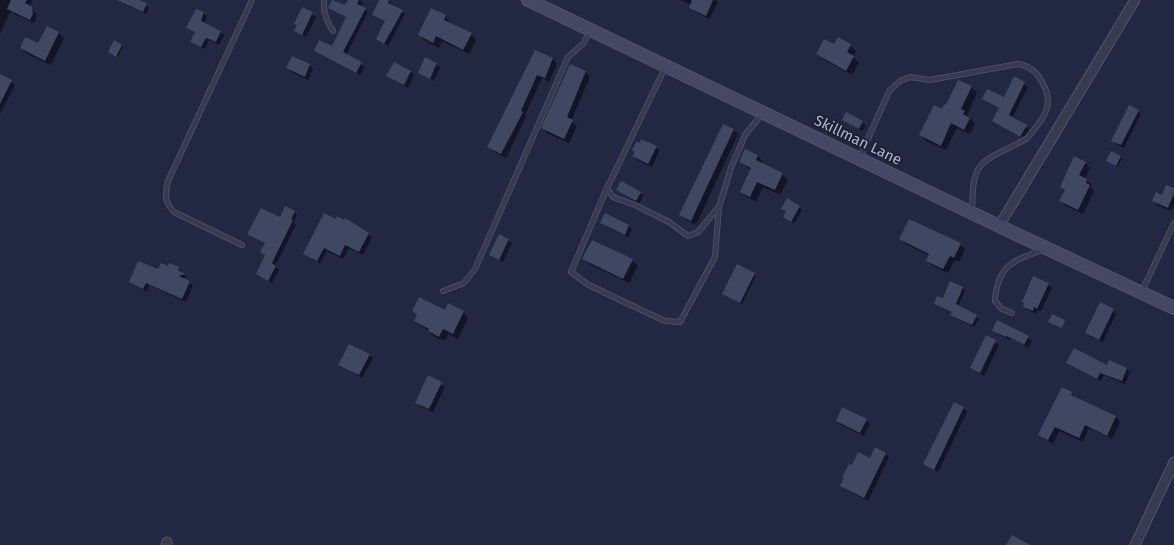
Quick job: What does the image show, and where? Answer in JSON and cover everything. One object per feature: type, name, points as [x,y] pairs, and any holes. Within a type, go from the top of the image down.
[{"type":"street","name":"Skillman Lane","points":[[528,0],[1174,308]]},
{"type":"street","points":[[999,226],[1135,0]]},
{"type":"street","points":[[1135,545],[1174,462]]},
{"type":"lane","points":[[242,245],[178,215],[166,204],[165,197],[168,181],[252,0]]},
{"type":"lane","points":[[324,0],[323,10],[333,31]]},
{"type":"lane","points":[[443,291],[464,283],[475,269],[568,58],[584,43],[590,29]]},
{"type":"lane","points":[[860,158],[890,90],[900,81],[910,77],[930,80],[1018,64],[1027,65],[1039,75],[1047,90],[1049,100],[1047,110],[1028,137],[983,163],[977,171],[974,181],[972,213]]},
{"type":"lane","points":[[666,66],[606,188],[571,272],[587,284],[666,321],[680,322],[715,257],[719,207],[731,168],[745,135],[764,112]]},
{"type":"lane","points":[[606,188],[613,197],[656,215],[688,236],[698,232],[719,207]]},
{"type":"lane","points":[[1142,292],[1174,223]]},
{"type":"lane","points":[[1012,313],[1002,309],[995,301],[996,288],[1006,267],[1020,258],[1046,248]]},
{"type":"building","points":[[11,0],[27,0],[25,3],[32,7],[33,14],[30,20],[7,9]]},
{"type":"building","points":[[117,0],[139,0],[147,3],[143,12]]},
{"type":"building","points":[[332,0],[345,5],[348,0],[359,0],[357,4],[366,8],[343,52],[362,62],[356,73],[314,51],[319,40],[332,46],[346,17],[328,8]]},
{"type":"building","points":[[379,0],[389,0],[388,3],[403,10],[384,44],[376,39],[385,21],[372,15]]},
{"type":"building","points":[[692,0],[713,0],[706,16],[689,8]]},
{"type":"building","points":[[302,7],[313,12],[302,35],[294,31],[297,25],[294,24]]},
{"type":"building","points":[[431,8],[446,15],[444,20],[472,33],[463,50],[436,36],[433,43],[418,35]]},
{"type":"building","points":[[196,9],[204,12],[201,21],[221,31],[216,42],[206,38],[201,47],[190,42],[195,32],[186,28]]},
{"type":"building","points":[[47,26],[59,32],[45,61],[20,48],[25,37],[38,43]]},
{"type":"building","points":[[838,37],[851,44],[847,52],[854,56],[846,71],[816,54],[824,39],[834,44]]},
{"type":"building","points":[[114,40],[122,45],[116,57],[108,52]]},
{"type":"building","points":[[535,50],[553,58],[545,78],[537,75],[521,111],[523,112],[501,154],[487,147]]},
{"type":"building","points":[[292,56],[310,64],[305,77],[286,68]]},
{"type":"building","points":[[425,57],[437,63],[430,79],[418,73]]},
{"type":"building","points":[[394,62],[411,71],[404,85],[386,76]]},
{"type":"building","points":[[570,64],[586,71],[567,117],[573,120],[564,139],[541,128]]},
{"type":"building","points":[[0,74],[12,80],[0,104]]},
{"type":"building","points":[[1014,76],[1025,82],[1009,115],[1027,125],[1020,137],[992,121],[999,108],[982,99],[987,89],[1004,97]]},
{"type":"building","points":[[958,80],[972,86],[961,109],[965,111],[963,114],[970,118],[964,130],[951,123],[941,146],[919,135],[934,105],[942,109],[944,104],[946,105]]},
{"type":"building","points":[[1129,105],[1139,110],[1121,145],[1111,141]]},
{"type":"building","points":[[846,112],[863,121],[859,129],[842,120]]},
{"type":"building","points":[[723,124],[734,129],[691,221],[679,215]]},
{"type":"building","points":[[641,139],[657,146],[648,164],[632,156],[635,152],[632,150],[637,141],[640,143]]},
{"type":"building","points":[[745,149],[758,155],[756,160],[783,173],[775,190],[757,182],[750,197],[740,192],[751,168],[739,162]]},
{"type":"building","points":[[1111,151],[1121,156],[1116,166],[1106,161]]},
{"type":"building","points":[[1074,156],[1086,162],[1079,175],[1087,179],[1086,183],[1090,185],[1078,210],[1059,201],[1065,190],[1060,187]]},
{"type":"building","points":[[621,181],[641,192],[636,201],[616,190]]},
{"type":"building","points":[[1166,185],[1174,188],[1168,208],[1152,201],[1156,192],[1162,195]]},
{"type":"building","points":[[787,198],[800,206],[791,222],[783,217],[786,211],[781,209]]},
{"type":"building","points":[[285,206],[295,211],[291,219],[293,220],[272,263],[276,266],[268,281],[256,274],[265,255],[260,252],[265,243],[247,234],[261,208],[280,217]]},
{"type":"building","points":[[324,213],[336,219],[337,216],[344,220],[345,218],[369,233],[359,252],[345,245],[340,256],[324,248],[317,261],[303,254]]},
{"type":"building","points":[[605,213],[629,225],[625,235],[600,223]]},
{"type":"building","points":[[909,219],[961,243],[954,258],[950,256],[943,269],[926,261],[929,254],[899,239]]},
{"type":"building","points":[[499,234],[509,239],[499,260],[489,255]]},
{"type":"building","points":[[592,240],[633,259],[623,279],[582,259]]},
{"type":"building","points":[[138,261],[158,269],[161,263],[168,266],[169,263],[179,267],[178,270],[185,274],[179,276],[190,281],[182,299],[146,283],[143,289],[129,282]]},
{"type":"building","points":[[737,264],[755,273],[740,303],[722,294]]},
{"type":"building","points":[[1033,276],[1049,283],[1037,309],[1034,307],[1033,311],[1023,307],[1024,303],[1022,302]]},
{"type":"building","points":[[950,281],[963,287],[956,304],[977,315],[972,325],[950,315],[952,312],[934,304],[937,296],[943,298]]},
{"type":"building","points":[[419,297],[445,310],[448,303],[464,311],[453,334],[443,329],[439,337],[414,321],[417,314],[412,311]]},
{"type":"building","points":[[1100,302],[1114,309],[1099,340],[1085,333]]},
{"type":"building","points":[[1052,314],[1065,320],[1062,328],[1048,322]]},
{"type":"building","points":[[997,320],[1029,336],[1024,345],[992,331]]},
{"type":"building","points":[[986,335],[996,340],[980,373],[970,368]]},
{"type":"building","points":[[349,344],[370,354],[359,375],[338,365]]},
{"type":"building","points":[[1074,348],[1107,365],[1109,360],[1127,368],[1122,381],[1100,373],[1097,379],[1066,363]]},
{"type":"building","points":[[428,375],[442,382],[429,409],[415,403]]},
{"type":"building","points":[[1062,387],[1072,392],[1071,395],[1116,416],[1107,436],[1085,425],[1079,438],[1055,427],[1048,440],[1038,435]]},
{"type":"building","points":[[954,402],[964,407],[934,470],[923,464]]},
{"type":"building","points":[[842,407],[867,419],[860,433],[836,421]]},
{"type":"building","points":[[875,447],[886,453],[864,498],[840,486],[844,478],[842,477],[849,464],[852,465],[858,452],[870,458]]},
{"type":"building","points":[[1012,535],[1030,545],[1006,545]]}]
